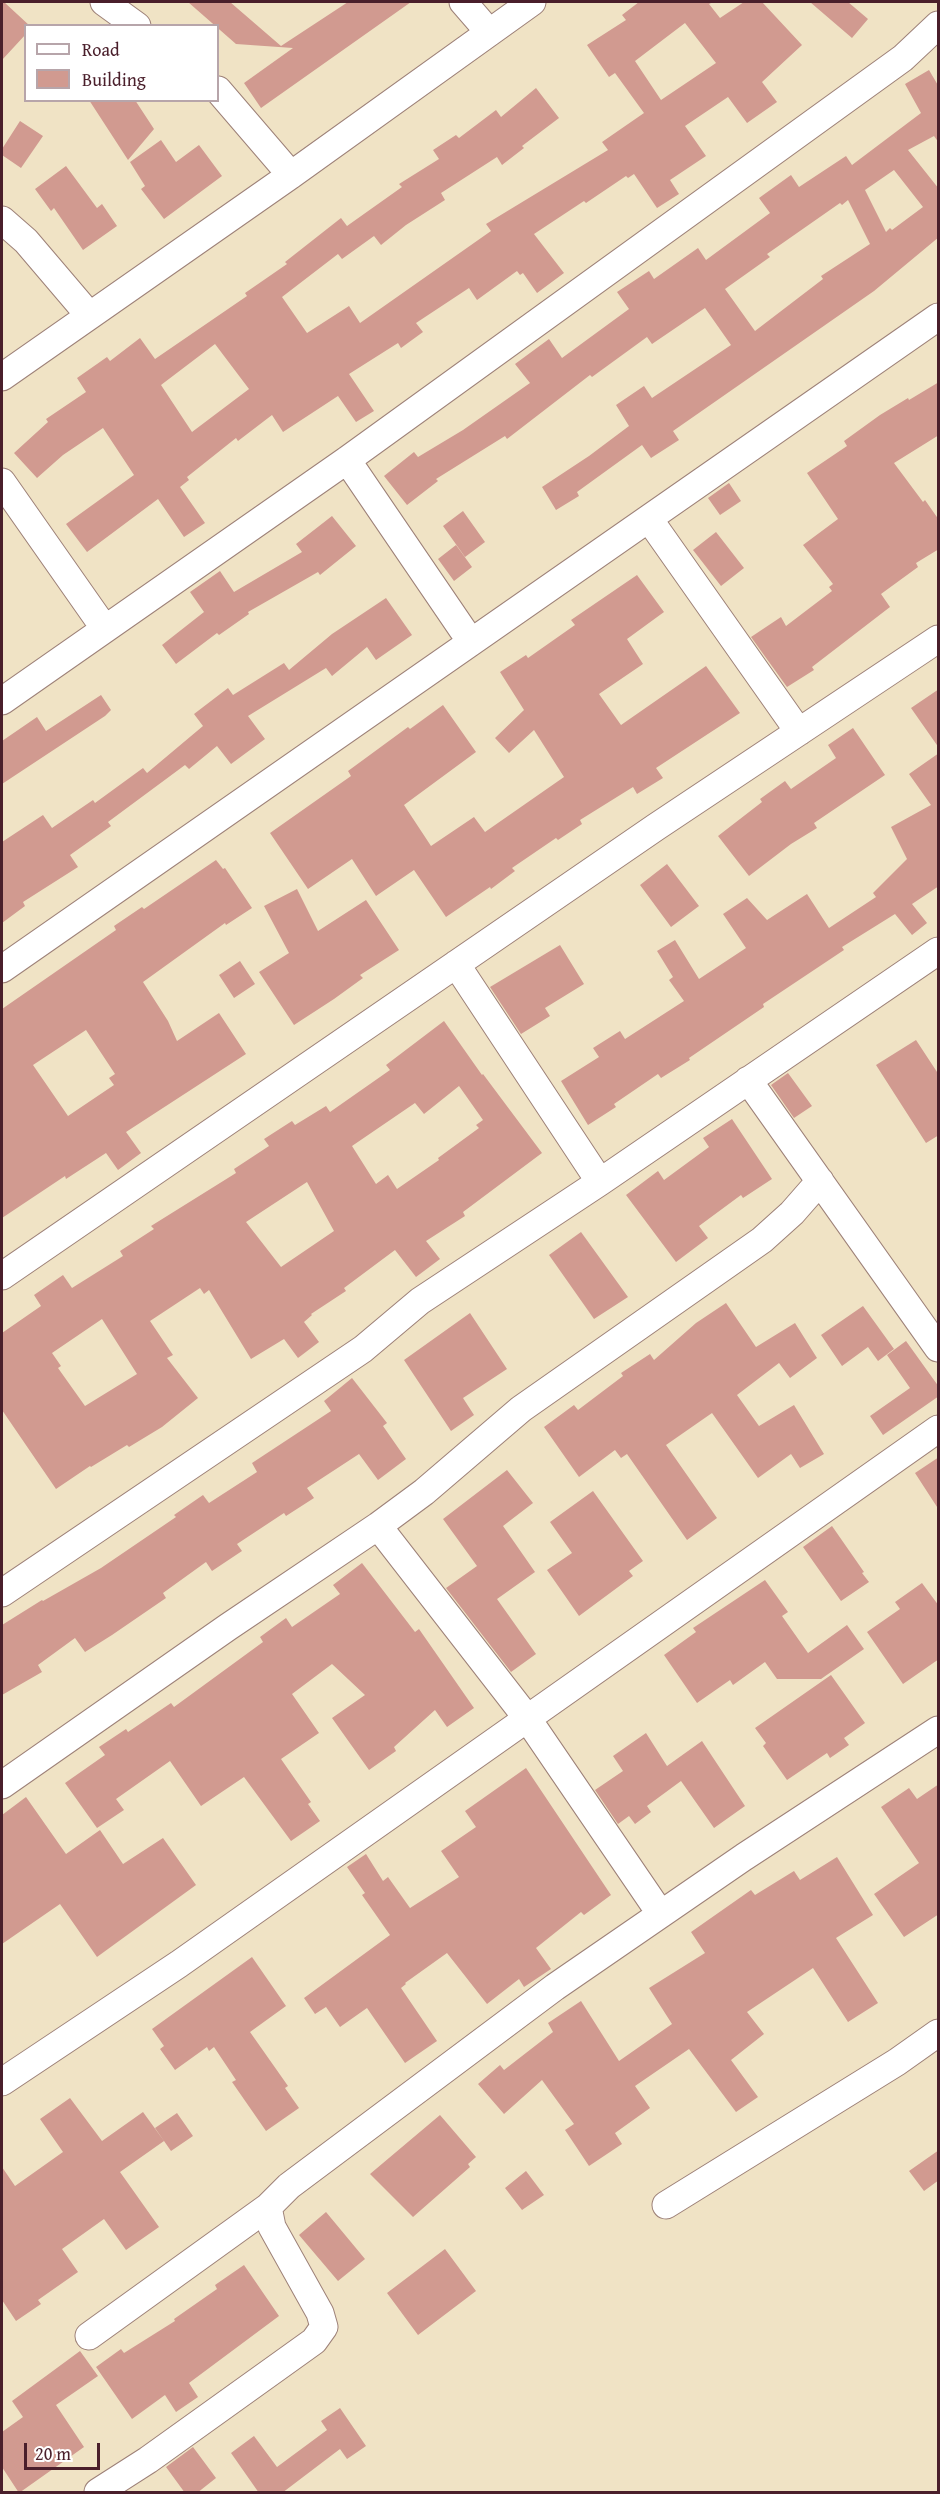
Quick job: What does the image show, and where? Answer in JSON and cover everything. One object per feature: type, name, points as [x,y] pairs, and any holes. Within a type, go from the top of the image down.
[{"type":"street","points":[[104,2],[134,24]]},
{"type":"street","points":[[463,2],[489,32]]},
{"type":"street","points":[[2,377],[291,175],[532,2]]},
{"type":"street","points":[[2,701],[348,460],[903,58],[939,25]]},
{"type":"street","points":[[219,91],[291,175]]},
{"type":"street","points":[[2,220],[26,241],[89,315]]},
{"type":"street","points":[[2,969],[939,317]]},
{"type":"street","points":[[348,460],[471,642]]},
{"type":"street","points":[[2,482],[105,629]]},
{"type":"street","points":[[649,519],[798,732]]},
{"type":"street","points":[[2,1274],[798,732],[939,639]]},
{"type":"street","points":[[2,1593],[363,1349],[420,1301],[600,1182],[939,951]]},
{"type":"street","points":[[456,964],[600,1182]]},
{"type":"street","points":[[748,1080],[939,1348]]},
{"type":"street","points":[[2,1785],[228,1627],[378,1526],[423,1492],[522,1409],[762,1240],[792,1213],[820,1181]]},
{"type":"street","points":[[2,2082],[188,1958],[939,1429]]},
{"type":"street","points":[[378,1526],[527,1718],[660,1913]]},
{"type":"street","points":[[89,2336],[268,2207],[289,2186],[488,2037],[660,1913],[939,1730]]},
{"type":"street","points":[[666,2205],[897,2062],[939,2033]]},
{"type":"street","points":[[98,2493],[314,2341],[324,2328],[320,2313],[272,2227],[268,2207]]},
{"type":"building","points":[[2,2],[4,2],[28,24],[24,24],[24,36],[2,60]]},
{"type":"building","points":[[188,2],[230,2],[281,46],[348,2],[411,2],[261,108],[244,83],[293,48],[236,44],[219,29],[219,24],[213,24]]},
{"type":"building","points":[[639,2],[713,2],[709,4],[720,18],[744,2],[762,2],[802,45],[762,82],[777,102],[747,123],[728,97],[685,126],[706,156],[670,180],[679,194],[657,208],[634,174],[628,178],[626,176],[534,234],[564,273],[537,293],[523,273],[520,275],[517,271],[477,300],[469,288],[416,323],[423,332],[401,348],[398,343],[349,374],[374,411],[356,422],[338,396],[283,432],[272,415],[238,441],[236,438],[187,477],[189,480],[180,487],[205,523],[184,537],[158,499],[87,552],[66,524],[134,475],[103,428],[63,455],[37,478],[14,453],[48,422],[46,419],[86,392],[77,378],[107,357],[110,361],[140,338],[155,359],[247,296],[245,293],[287,264],[285,262],[341,218],[347,226],[402,187],[399,184],[439,159],[433,150],[456,135],[459,138],[496,110],[501,117],[536,88],[559,118],[522,146],[524,148],[502,165],[497,157],[441,193],[445,200],[406,225],[381,245],[374,236],[342,259],[338,254],[282,297],[307,333],[349,306],[360,323],[491,231],[486,224],[608,150],[602,142],[644,113],[615,73],[609,77],[587,45],[626,20],[622,15]],"holes":[[[685,23],[716,63],[661,100],[635,61]],[[215,344],[249,389],[192,432],[161,385]]]},
{"type":"building","points":[[810,2],[848,2],[868,19],[852,38]]},
{"type":"building","points":[[929,70],[939,87],[939,143],[934,136],[908,150],[939,189],[939,237],[874,291],[673,431],[679,440],[651,458],[642,445],[577,492],[579,496],[556,510],[542,487],[629,426],[616,405],[644,386],[652,398],[731,345],[705,308],[652,344],[647,337],[592,377],[590,375],[507,439],[505,436],[436,479],[438,481],[407,505],[384,476],[414,452],[418,457],[463,430],[530,383],[515,364],[549,339],[562,358],[629,309],[617,292],[649,271],[654,279],[698,248],[706,260],[770,213],[759,198],[791,175],[799,187],[846,156],[852,165],[921,113],[905,84]],"holes":[[[894,170],[923,207],[886,232],[865,190]],[[848,200],[870,244],[821,276],[823,279],[755,331],[725,289],[770,257],[767,254],[840,203],[842,205]]]},
{"type":"building","points":[[90,102],[136,102],[154,129],[128,160]]},
{"type":"building","points":[[20,121],[43,136],[21,168],[2,155],[2,149]]},
{"type":"building","points":[[161,140],[176,162],[199,145],[222,176],[164,219],[141,189],[145,186],[130,162]]},
{"type":"building","points":[[66,166],[97,208],[102,204],[117,226],[83,250],[54,208],[51,211],[35,189]]},
{"type":"building","points":[[939,382],[939,435],[894,463],[939,520],[939,549],[916,563],[918,567],[881,594],[890,607],[812,667],[814,670],[787,687],[751,637],[781,617],[786,626],[832,591],[829,587],[833,584],[803,545],[838,519],[807,473],[847,446],[844,441],[880,415]]},
{"type":"building","points":[[729,483],[741,501],[720,515],[708,498]]},
{"type":"building","points":[[463,511],[485,542],[465,557],[443,526]]},
{"type":"building","points":[[332,516],[356,546],[320,575],[318,572],[248,612],[249,614],[219,635],[217,633],[176,664],[162,645],[204,612],[190,592],[220,571],[234,592],[302,552],[296,544]]},
{"type":"building","points":[[716,532],[744,568],[721,586],[693,550]]},
{"type":"building","points":[[456,545],[472,567],[454,581],[438,559]]},
{"type":"building","points":[[637,575],[664,612],[627,639],[643,664],[599,694],[621,725],[706,666],[740,713],[656,768],[663,778],[637,794],[633,787],[580,820],[582,824],[558,840],[556,838],[512,868],[515,871],[491,889],[490,887],[446,917],[414,870],[376,896],[352,859],[308,889],[270,833],[351,776],[348,771],[408,727],[410,729],[443,705],[476,752],[404,805],[431,846],[474,817],[485,832],[564,777],[534,730],[509,753],[495,738],[524,710],[500,672],[526,655],[528,658],[575,625],[571,620]]},
{"type":"building","points":[[386,598],[412,635],[376,660],[367,647],[332,676],[326,668],[248,716],[265,739],[231,764],[217,746],[189,769],[185,765],[108,822],[111,826],[70,855],[78,867],[23,902],[25,906],[2,923],[2,842],[43,815],[52,828],[93,800],[95,803],[143,768],[147,773],[203,726],[194,714],[228,688],[233,695],[284,663],[289,670],[332,634]]},
{"type":"building","points":[[939,689],[939,748],[911,708]]},
{"type":"building","points":[[101,695],[111,710],[105,716],[2,784],[2,741],[37,717],[46,731]]},
{"type":"building","points":[[853,728],[885,775],[814,823],[817,828],[791,844],[749,876],[718,836],[762,802],[760,799],[785,781],[791,789],[836,758],[828,745]]},
{"type":"building","points":[[939,753],[939,886],[912,904],[927,923],[912,935],[895,914],[842,947],[844,950],[763,1004],[764,1007],[689,1058],[690,1060],[661,1078],[658,1074],[614,1104],[616,1107],[588,1125],[561,1081],[599,1057],[593,1048],[620,1031],[625,1039],[684,1001],[669,980],[673,977],[657,951],[675,940],[699,979],[746,948],[723,914],[747,898],[767,920],[807,894],[829,928],[876,897],[873,893],[907,859],[891,827],[931,805],[909,774]]},
{"type":"building","points":[[216,860],[223,869],[225,868],[252,908],[226,925],[225,923],[143,982],[168,1021],[177,1041],[219,1013],[246,1054],[126,1132],[141,1153],[118,1170],[106,1153],[66,1179],[65,1176],[2,1218],[2,1009],[116,930],[114,926],[142,907],[144,909]],"holes":[[[86,1030],[115,1074],[109,1078],[114,1085],[68,1116],[33,1065]]]},
{"type":"building","points":[[667,864],[699,906],[671,927],[640,885]]},
{"type":"building","points":[[297,889],[318,931],[366,900],[399,950],[360,975],[363,978],[294,1025],[259,972],[289,953],[264,906]]},
{"type":"building","points":[[560,945],[584,984],[545,1008],[550,1016],[521,1034],[490,987]]},
{"type":"building","points":[[240,961],[255,984],[234,998],[219,975]]},
{"type":"building","points":[[444,1021],[542,1153],[463,1212],[465,1216],[426,1241],[440,1259],[416,1277],[395,1250],[344,1288],[346,1291],[311,1314],[304,1322],[319,1342],[298,1358],[284,1339],[251,1359],[209,1290],[204,1294],[200,1288],[150,1321],[173,1355],[167,1358],[198,1398],[162,1427],[129,1447],[127,1445],[90,1466],[56,1489],[2,1410],[2,1333],[41,1306],[34,1295],[63,1275],[72,1288],[123,1256],[120,1251],[154,1229],[151,1226],[236,1173],[234,1169],[269,1146],[264,1139],[292,1121],[295,1125],[326,1106],[330,1112],[390,1070],[386,1065]],"holes":[[[459,1086],[483,1120],[476,1125],[479,1128],[438,1158],[439,1160],[397,1189],[388,1175],[376,1184],[352,1146],[415,1103],[424,1114]],[[307,1182],[334,1231],[281,1267],[246,1222]],[[102,1319],[137,1374],[85,1406],[58,1368],[61,1366],[52,1353]]]},
{"type":"building","points":[[916,1040],[939,1075],[939,1135],[926,1143],[876,1065]]},
{"type":"building","points":[[788,1073],[812,1106],[794,1118],[771,1085]]},
{"type":"building","points":[[732,1119],[772,1179],[743,1198],[741,1195],[699,1226],[708,1238],[676,1262],[626,1195],[658,1171],[664,1180],[709,1147],[703,1138]]},
{"type":"building","points":[[581,1232],[628,1297],[594,1319],[549,1255]]},
{"type":"building","points":[[726,1303],[756,1347],[795,1323],[817,1358],[790,1378],[779,1363],[737,1395],[759,1426],[794,1405],[824,1454],[800,1468],[791,1454],[758,1478],[712,1413],[666,1445],[717,1518],[687,1540],[627,1454],[621,1458],[615,1450],[579,1477],[544,1427],[574,1405],[578,1410],[623,1376],[621,1373],[650,1354],[654,1360],[696,1323]]},
{"type":"building","points":[[863,1306],[894,1349],[878,1361],[868,1347],[842,1366],[821,1335]]},
{"type":"building","points":[[470,1313],[507,1369],[463,1398],[474,1415],[451,1431],[404,1360]]},
{"type":"building","points":[[906,1341],[939,1387],[939,1396],[883,1435],[870,1416],[910,1388],[887,1355]]},
{"type":"building","points":[[352,1378],[387,1423],[383,1426],[406,1459],[378,1480],[359,1454],[307,1488],[314,1498],[286,1516],[284,1513],[237,1544],[242,1551],[212,1571],[206,1562],[163,1593],[166,1598],[85,1652],[75,1638],[38,1665],[42,1672],[2,1695],[2,1625],[101,1568],[176,1517],[174,1515],[203,1495],[209,1503],[257,1472],[252,1463],[331,1411],[324,1401]]},
{"type":"building","points":[[939,1457],[939,1510],[915,1473]]},
{"type":"building","points":[[507,1470],[533,1503],[503,1526],[535,1572],[497,1599],[536,1654],[511,1672],[446,1588],[477,1566],[443,1519]]},
{"type":"building","points":[[593,1491],[643,1561],[629,1571],[633,1576],[579,1616],[547,1570],[572,1553],[550,1522]]},
{"type":"building","points":[[832,1526],[869,1582],[841,1601],[803,1547]]},
{"type":"building","points":[[362,1563],[415,1632],[419,1629],[474,1708],[447,1727],[435,1710],[394,1747],[396,1751],[369,1770],[332,1718],[365,1695],[332,1664],[292,1694],[319,1733],[281,1759],[311,1802],[308,1804],[320,1821],[291,1841],[244,1777],[201,1806],[170,1761],[116,1799],[124,1810],[97,1828],[65,1783],[105,1755],[99,1747],[126,1729],[128,1732],[171,1703],[174,1707],[263,1642],[260,1637],[286,1618],[292,1627],[340,1594],[333,1585]]},
{"type":"building","points":[[765,1580],[788,1612],[782,1616],[808,1653],[847,1625],[864,1649],[821,1679],[777,1679],[765,1662],[733,1685],[730,1680],[697,1703],[664,1655],[696,1632],[693,1628]]},
{"type":"building","points":[[922,1583],[939,1606],[939,1659],[903,1684],[867,1632],[900,1609],[895,1602]]},
{"type":"building","points":[[831,1675],[865,1723],[844,1738],[849,1745],[830,1758],[827,1753],[787,1780],[763,1746],[766,1743],[755,1728]]},
{"type":"building","points":[[646,1733],[667,1766],[702,1741],[745,1806],[714,1828],[681,1781],[647,1806],[651,1812],[635,1824],[629,1816],[618,1824],[595,1790],[623,1771],[613,1756]]},
{"type":"building","points":[[526,1768],[611,1895],[584,1915],[581,1912],[536,1948],[551,1969],[524,1987],[519,1979],[487,2004],[447,1953],[401,1988],[437,2041],[405,2063],[367,2008],[340,2027],[326,2007],[315,2014],[304,1998],[390,1935],[362,1895],[365,1893],[347,1867],[366,1854],[383,1881],[388,1877],[410,1908],[459,1877],[441,1851],[476,1827],[465,1811]]},
{"type":"building","points":[[939,1784],[939,1914],[904,1937],[874,1894],[919,1863],[881,1807],[909,1788],[917,1799]]},
{"type":"building","points":[[26,1797],[66,1854],[100,1830],[123,1864],[163,1838],[196,1885],[97,1957],[60,1904],[2,1944],[2,1815]]},
{"type":"building","points":[[837,1857],[873,1915],[836,1938],[878,2003],[848,2022],[813,1968],[747,2012],[764,2034],[731,2060],[758,2097],[736,2112],[689,2049],[635,2086],[650,2108],[615,2133],[622,2144],[589,2166],[565,2130],[574,2124],[542,2080],[504,2114],[478,2084],[500,2065],[504,2070],[553,2032],[548,2023],[581,2001],[619,2061],[672,2024],[649,1988],[705,1953],[691,1932],[751,1890],[755,1895],[794,1871],[800,1880]]},
{"type":"building","points":[[252,1957],[286,2006],[250,2032],[288,2086],[285,2088],[299,2108],[266,2131],[232,2082],[236,2080],[214,2047],[209,2051],[207,2047],[175,2070],[160,2049],[164,2046],[152,2029]]},
{"type":"building","points":[[70,2098],[102,2141],[143,2112],[164,2141],[120,2172],[159,2227],[126,2250],[104,2219],[62,2249],[78,2272],[38,2300],[41,2304],[16,2321],[2,2300],[2,2167],[15,2186],[63,2152],[40,2119]]},
{"type":"building","points":[[177,2113],[193,2136],[171,2151],[155,2128]]},
{"type":"building","points":[[440,2115],[476,2157],[468,2164],[470,2167],[413,2217],[370,2174]]},
{"type":"building","points":[[939,2150],[939,2180],[924,2191],[909,2171]]},
{"type":"building","points":[[526,2171],[544,2195],[522,2210],[505,2188]]},
{"type":"building","points":[[326,2212],[365,2259],[338,2281],[299,2235]]},
{"type":"building","points":[[445,2249],[476,2291],[418,2335],[387,2293]]},
{"type":"building","points":[[244,2265],[279,2316],[189,2383],[198,2397],[176,2412],[165,2395],[132,2419],[96,2367],[121,2349],[124,2353],[175,2321],[174,2319],[217,2289],[215,2285]]},
{"type":"building","points":[[80,2351],[98,2376],[56,2405],[84,2447],[19,2493],[2,2467],[2,2432],[23,2417],[12,2401]]},
{"type":"building","points":[[340,2408],[366,2446],[347,2459],[340,2449],[282,2493],[259,2493],[231,2453],[254,2436],[277,2467],[327,2430],[321,2421]]},
{"type":"building","points":[[193,2447],[216,2478],[197,2493],[185,2493],[166,2467]]}]
